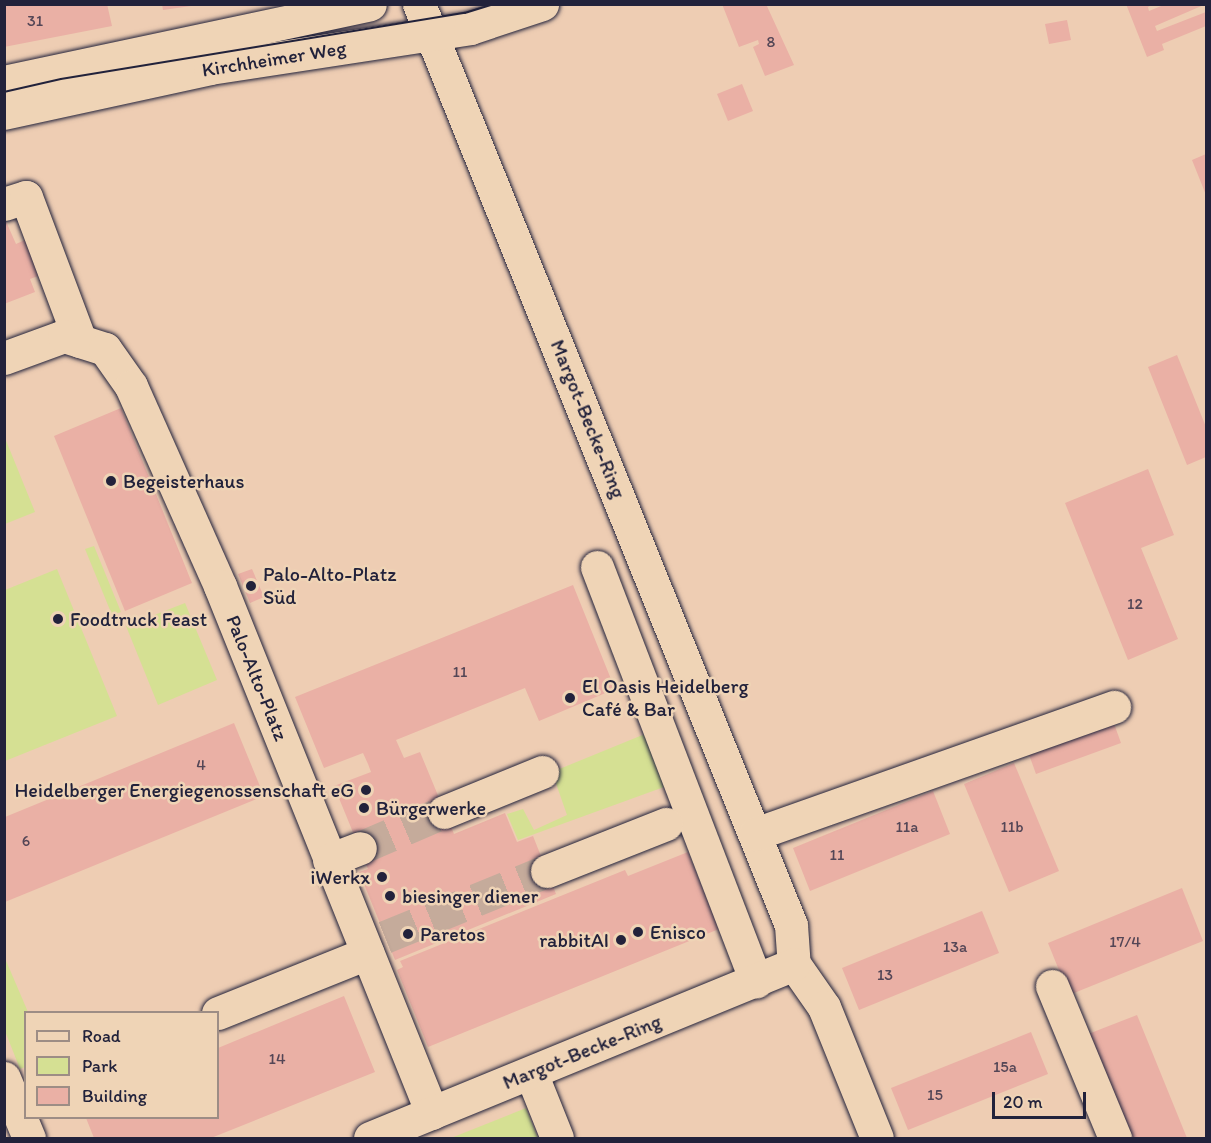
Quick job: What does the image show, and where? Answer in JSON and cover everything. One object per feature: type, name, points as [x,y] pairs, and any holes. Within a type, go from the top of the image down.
[{"type":"street","name":"Kirchheimer Weg","points":[[4,113],[424,19],[470,28],[542,4]]},
{"type":"street","name":"Kirchheimer Weg","points":[[4,82],[363,6]]},
{"type":"street","name":"Margot-Becke-Ring","points":[[370,1138],[756,982],[794,964],[791,925],[424,19]]},
{"type":"street","points":[[4,204],[26,197],[80,341]]},
{"type":"street","name":"Palo-Alto-Platz","points":[[4,358],[64,336],[105,349],[131,386],[220,586],[329,860],[372,945],[432,1113]]},
{"type":"street","points":[[597,567],[756,982]]},
{"type":"street","points":[[754,834],[931,769],[1114,707]]},
{"type":"street","points":[[444,812],[542,772]]},
{"type":"street","points":[[547,871],[666,824]]},
{"type":"street","points":[[329,860],[360,848]]},
{"type":"street","points":[[219,1013],[372,945]]},
{"type":"street","points":[[794,964],[824,1007],[877,1138]]},
{"type":"street","points":[[1052,986],[1115,1138]]},
{"type":"street","points":[[531,1073],[557,1138]]},
{"type":"street","points":[[11,1090],[29,1138]]},
{"type":"green space","points":[[5,438],[35,512],[4,524]]},
{"type":"green space","points":[[94,546],[121,612],[112,615],[85,549]]},
{"type":"green space","points":[[57,569],[117,716],[5,761],[5,590]]},
{"type":"green space","points":[[185,603],[217,680],[158,705],[126,626]]},
{"type":"green space","points":[[645,734],[664,787],[518,840],[507,814],[523,809],[534,830],[567,815],[552,772]]},
{"type":"green space","points":[[4,956],[28,1011],[24,1011],[24,1067],[20,1069],[5,1031]]},
{"type":"green space","points":[[526,1108],[538,1138],[451,1138]]},
{"type":"building","points":[[4,4],[107,4],[112,26],[4,47]]},
{"type":"building","points":[[162,4],[191,4],[191,6],[163,10]]},
{"type":"building","points":[[722,4],[766,4],[794,65],[765,76],[753,47],[759,44],[758,40],[739,47]]},
{"type":"building","points":[[1126,4],[1154,4],[1148,7],[1149,11],[1166,4],[1206,4],[1155,26],[1157,31],[1206,12],[1206,26],[1162,44],[1164,50],[1147,57]]},
{"type":"building","points":[[1067,20],[1071,40],[1049,44],[1045,24]]},
{"type":"building","points":[[742,84],[753,111],[728,121],[717,94]]},
{"type":"building","points":[[1206,154],[1206,195],[1192,160]]},
{"type":"building","points":[[4,217],[16,244],[27,239],[41,275],[30,279],[35,292],[4,304]]},
{"type":"building","points":[[1177,355],[1206,427],[1206,457],[1187,465],[1148,367]]},
{"type":"building","name":"Begeisterhaus","points":[[121,408],[192,583],[125,611],[54,436]]},
{"type":"building","points":[[1148,469],[1174,535],[1141,548],[1178,639],[1128,660],[1065,503]]},
{"type":"building","name":"Palo-Alto-Platz Süd","points":[[252,569],[264,597],[250,603],[238,574]]},
{"type":"building","points":[[573,585],[615,689],[539,721],[525,688],[396,740],[404,758],[420,752],[454,834],[505,813],[517,842],[533,836],[556,894],[395,960],[359,872],[368,869],[334,786],[371,772],[368,764],[363,753],[324,768],[295,697]]},
{"type":"building","points":[[1112,718],[1121,743],[1036,774],[1027,749]]},
{"type":"building","points":[[234,723],[264,796],[5,902],[5,817]]},
{"type":"building","points":[[1014,763],[1059,871],[1009,892],[964,784]]},
{"type":"building","points":[[933,791],[950,834],[810,891],[793,848]]},
{"type":"building","points":[[688,852],[719,929],[428,1047],[397,970],[403,967],[400,961],[625,870],[628,876]]},
{"type":"building","points":[[1182,888],[1203,941],[1069,995],[1048,943]]},
{"type":"building","points":[[982,911],[999,953],[859,1010],[842,968]]},
{"type":"building","points":[[344,996],[375,1072],[211,1138],[94,1138],[86,1119],[219,1119],[219,1048]]},
{"type":"building","points":[[1137,1015],[1187,1138],[1125,1138],[1083,1036]]},
{"type":"building","points":[[1031,1032],[1048,1074],[908,1130],[891,1088]]},
{"type":"tunnel","points":[[360,848],[444,812]]},
{"type":"tunnel","points":[[385,937],[547,871]]},
{"type":"tram line","points":[[4,92],[61,79],[465,13],[494,4]]},
{"type":"place","name":"Begeisterhaus","points":[[111,481]]},
{"type":"place","name":"Palo-Alto-Platz Süd","points":[[251,586]]},
{"type":"place","name":"Foodtruck Feast","points":[[58,619]]},
{"type":"place","name":"El Oasis Heidelberg Café & Bar","points":[[570,698]]},
{"type":"place","name":"Heidelberger Energiegenossenschaft eG","points":[[366,790]]},
{"type":"place","name":"Bürgerwerke","points":[[364,808]]},
{"type":"place","name":"iWerkx","points":[[382,877]]},
{"type":"place","name":"biesinger diener","points":[[390,896]]},
{"type":"place","name":"Enisco","points":[[638,932]]},
{"type":"place","name":"Paretos","points":[[408,934]]},
{"type":"place","name":"rabbitAI","points":[[621,940]]}]
